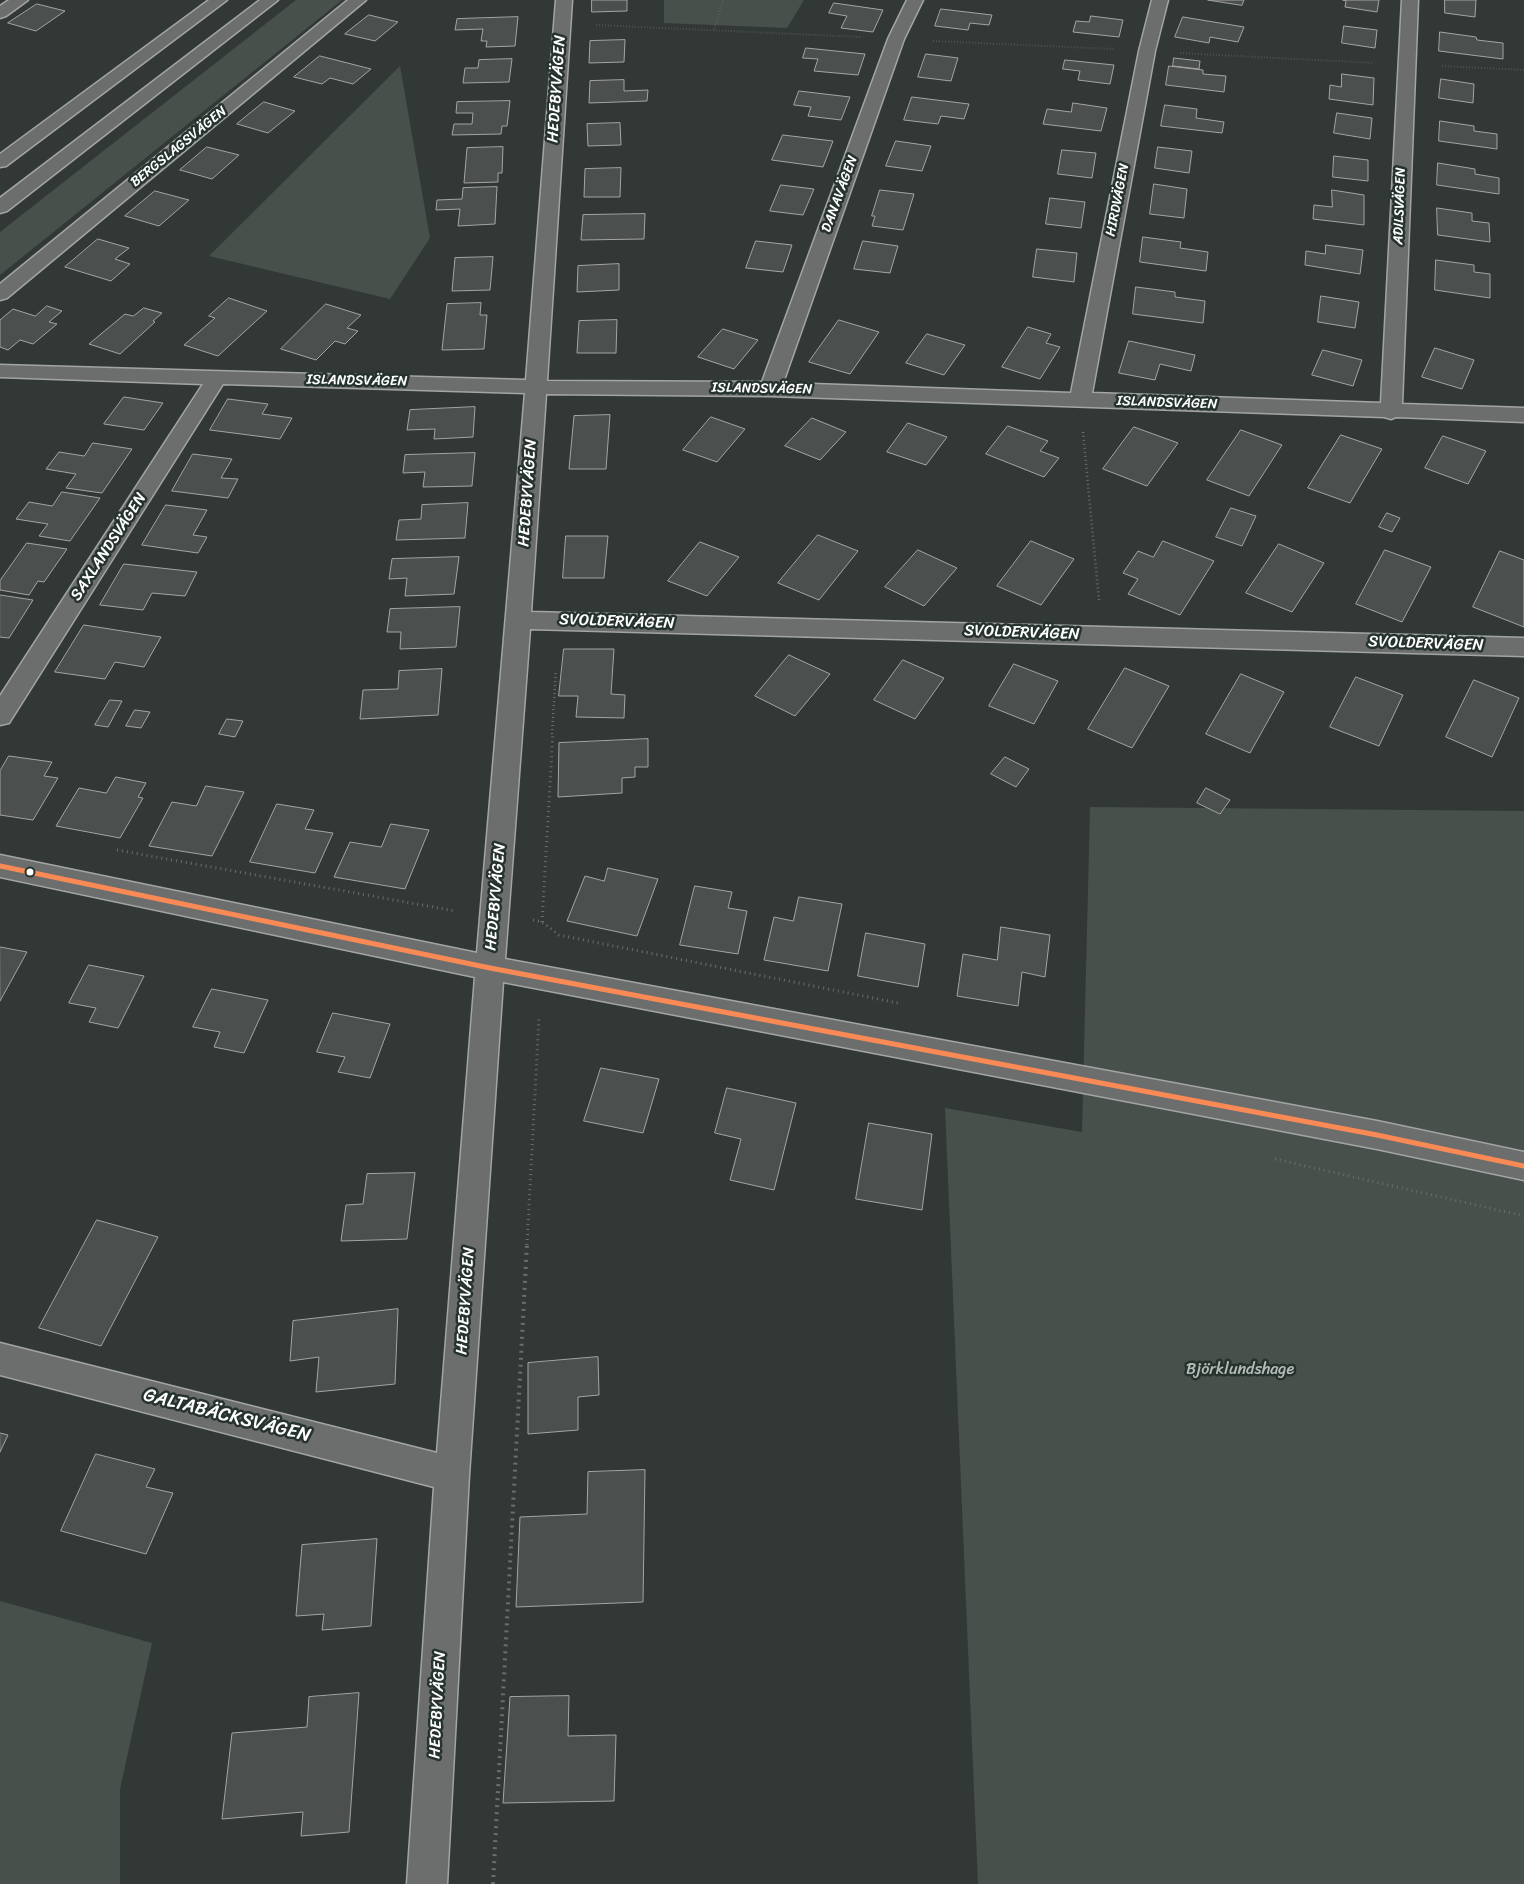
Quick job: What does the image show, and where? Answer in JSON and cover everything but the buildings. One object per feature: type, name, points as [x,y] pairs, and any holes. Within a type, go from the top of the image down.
[{"type":"street","points":[[0,13],[20,0]]},
{"type":"street","points":[[0,162],[219,0]]},
{"type":"street","points":[[0,207],[270,0]]},
{"type":"street","name":"BERGSLAGSVÄGEN","points":[[0,294],[358,0]]},
{"type":"street","name":"HEDEBYVÄGEN","points":[[428,1884],[452,1476],[490,968],[519,620],[564,0]]},
{"type":"street","name":"DANAVÄGEN","points":[[770,389],[896,39],[914,0]]},
{"type":"street","name":"HIRDVÄGEN","points":[[1080,400],[1146,51],[1160,0]]},
{"type":"street","name":"ADILSVÄGEN","points":[[1391,412],[1410,0]]},
{"type":"street","name":"ISLANDSVÄGEN","points":[[0,371],[535,387],[770,389],[1391,412],[1524,415]]},
{"type":"street","name":"SAXLANDSVÄGEN","points":[[0,716],[217,378]]},
{"type":"street","name":"SVOLDERVÄGEN","points":[[519,620],[1524,647]]},
{"type":"street","points":[[0,866],[490,968],[1348,1130],[1524,1166]]},
{"type":"street","name":"GALTABÄCKSVÄGEN","points":[[0,1359],[406,1462],[452,1476]]},
{"type":"path","points":[[714,29],[723,0]]},
{"type":"path","points":[[595,25],[756,31]]},
{"type":"path","points":[[1080,400],[1102,636]]},
{"type":"path","points":[[107,848],[468,913],[495,914],[542,922],[559,935],[904,1004]]},
{"type":"path","points":[[494,1884],[538,1017]]},
{"type":"green space","points":[[296,0],[342,0],[0,275],[0,232]]},
{"type":"green space","points":[[664,0],[804,0],[787,28],[664,23]]},
{"type":"green space","points":[[400,66],[430,238],[390,299],[209,256]]},
{"type":"green space","name":"Björklundshage","points":[[1090,807],[1524,811],[1524,1884],[978,1884],[945,1108],[1082,1132]]},
{"type":"green space","points":[[0,1601],[152,1643],[120,1789],[120,1884],[0,1884]]},
{"type":"transit line","points":[[0,866],[490,968],[1377,1135],[1524,1166]]}]
